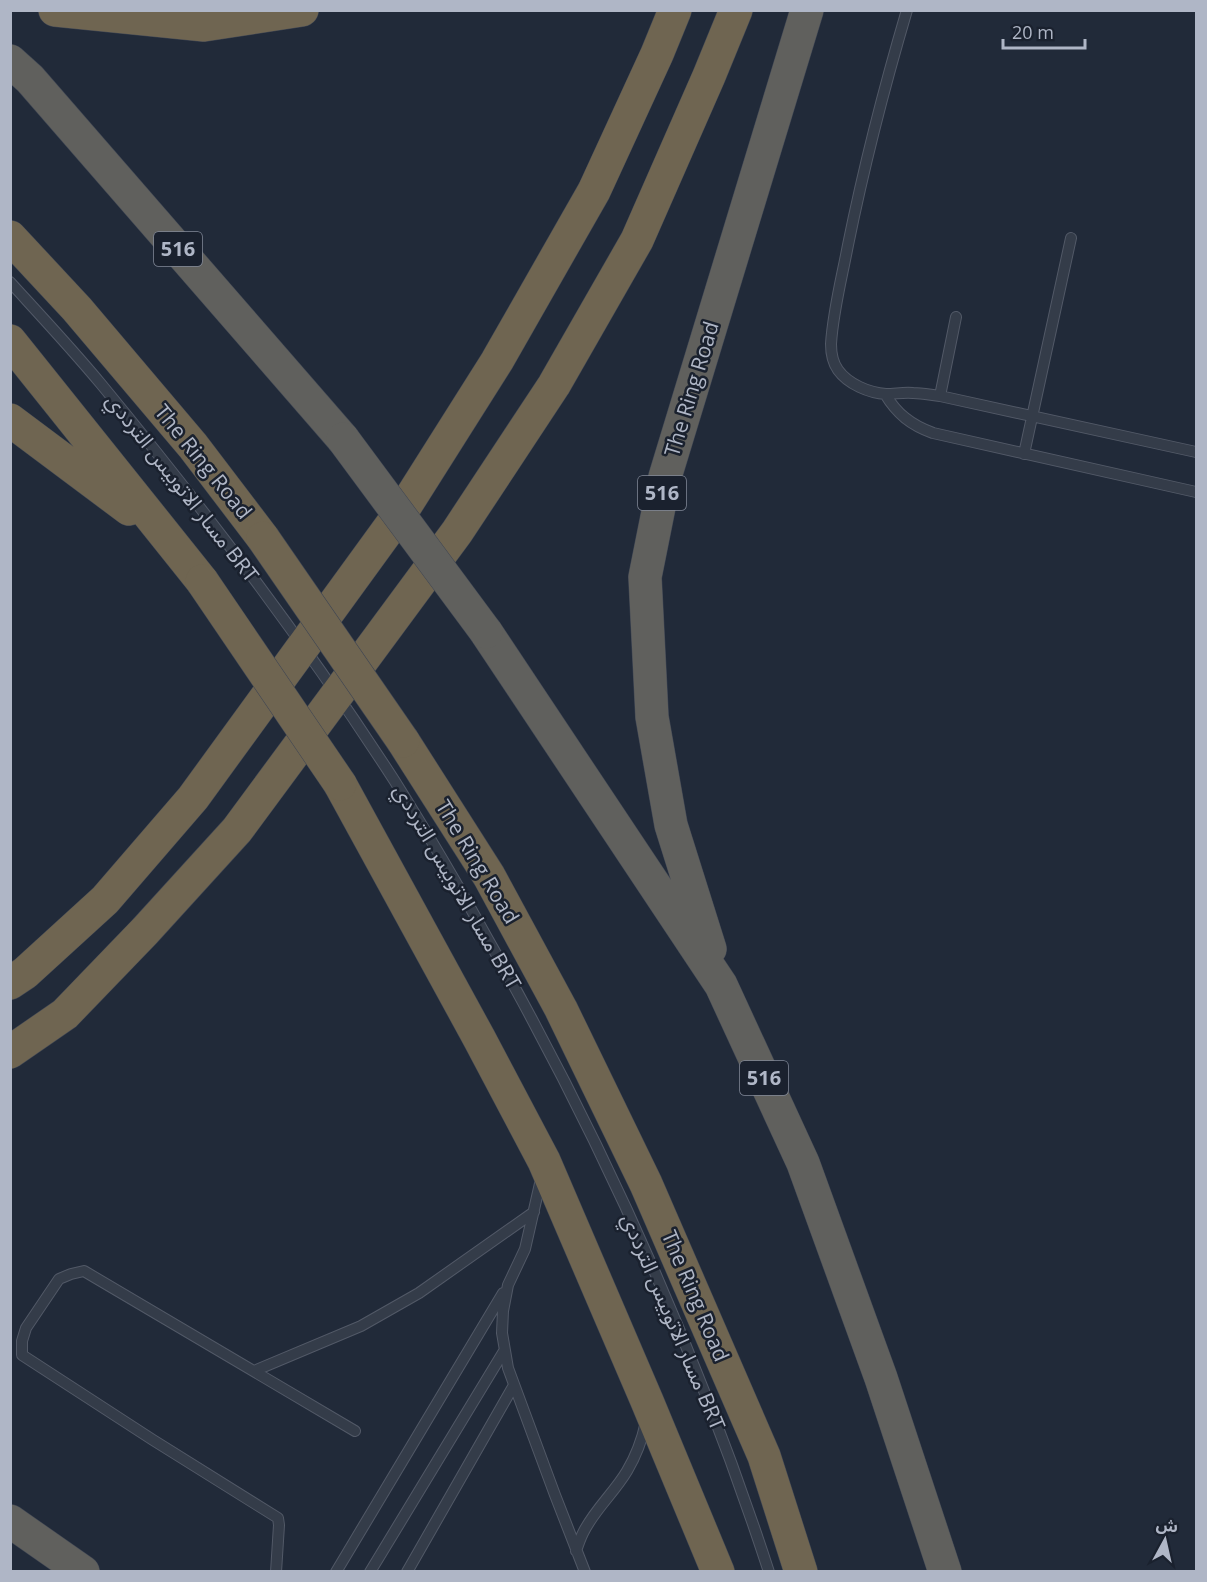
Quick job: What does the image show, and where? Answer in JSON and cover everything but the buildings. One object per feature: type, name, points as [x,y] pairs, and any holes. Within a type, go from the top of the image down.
[{"type":"highway","points":[[55,10],[204,25],[302,10]]},
{"type":"highway","points":[[10,983],[26,972],[105,900],[193,798],[406,504],[497,361],[594,190],[675,10]]},
{"type":"highway","points":[[10,1052],[65,1014],[237,830],[457,532],[554,385],[637,240],[736,10]]},
{"type":"highway","name":"The Ring Road","points":[[807,10],[665,477],[645,577],[652,717],[669,814],[721,985],[803,1163],[881,1378],[945,1572]]},
{"type":"highway","name":"The Ring Road","points":[[10,62],[30,79],[343,439],[486,632],[721,985]]},
{"type":"highway","name":"The Ring Road","points":[[10,237],[77,309],[192,446],[263,538],[403,741],[494,886],[561,1009],[646,1184],[764,1456],[801,1572]]},
{"type":"highway","points":[[10,341],[202,581],[340,784],[544,1161],[718,1572]]},
{"type":"highway","points":[[10,420],[166,537]]},
{"type":"highway","points":[[10,1521],[83,1572]]},
{"type":"lane","points":[[907,10],[879,108],[843,268],[831,345],[838,369],[859,387],[885,394],[912,393],[940,396],[1197,452]]},
{"type":"lane","points":[[1024,454],[1071,238]]},
{"type":"lane","name":"مسار الاتوبيس الترددي BRT","points":[[10,282],[99,381],[199,506],[321,670],[445,863],[519,993],[631,1217],[692,1360],[769,1572]]},
{"type":"lane","points":[[940,396],[956,317]]},
{"type":"lane","points":[[885,394],[910,423],[933,434],[1197,492]]},
{"type":"lane","points":[[336,1572],[508,1285],[525,1249],[544,1161]]},
{"type":"lane","points":[[254,1371],[361,1326],[419,1293],[534,1212]]},
{"type":"lane","points":[[276,1572],[278,1518],[22,1355],[22,1341],[26,1328],[58,1279],[84,1271],[356,1431]]},
{"type":"lane","points":[[508,1285],[503,1311],[504,1351],[514,1385],[585,1572]]},
{"type":"lane","points":[[370,1572],[504,1351]]},
{"type":"lane","points":[[407,1572],[514,1385]]},
{"type":"lane","points":[[576,1551],[582,1533],[626,1473],[635,1456],[646,1420],[647,1401]]}]
